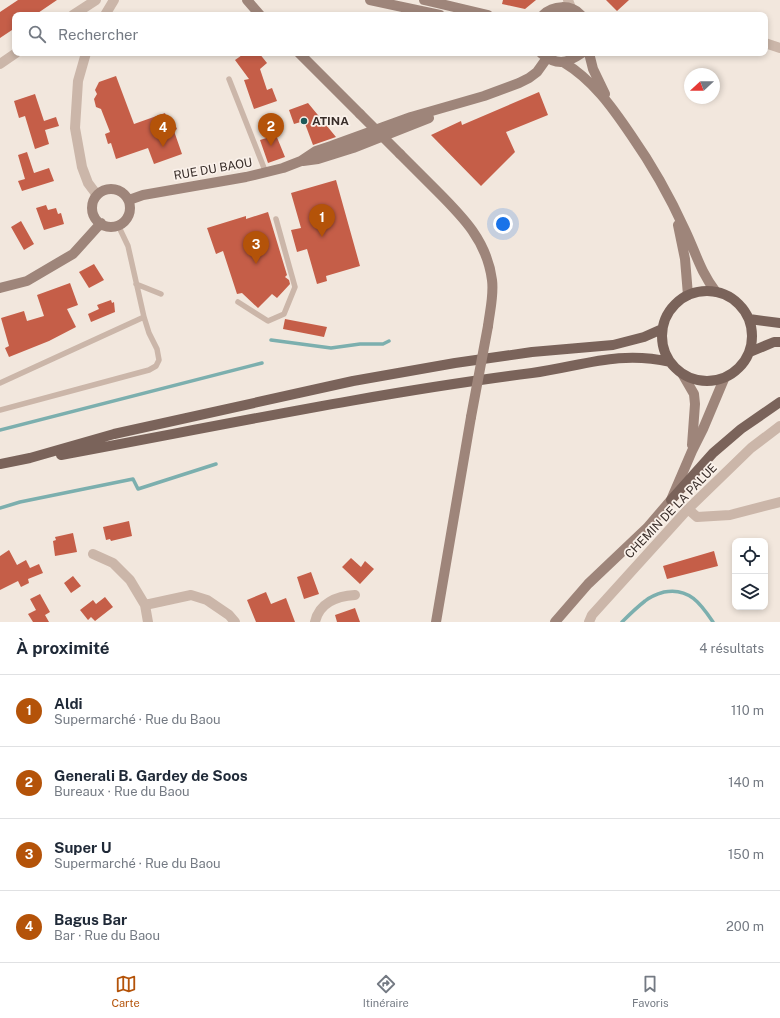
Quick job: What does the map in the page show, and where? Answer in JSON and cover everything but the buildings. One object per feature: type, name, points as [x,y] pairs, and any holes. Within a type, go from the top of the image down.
[{"type":"main road","points":[[702,291],[716,292],[730,297],[741,307],[749,319],[752,330],[750,352],[744,363],[735,372],[724,379],[710,382],[696,380],[683,375],[670,362],[664,352],[662,329],[667,315],[676,303],[688,295],[702,291]]},
{"type":"main road","points":[[749,319],[780,323]]},
{"type":"main road","points":[[0,464],[30,458],[114,434],[353,381],[411,370],[517,355],[613,345],[644,337],[662,329]]},
{"type":"main road","points":[[750,352],[774,342],[780,342]]},
{"type":"main road","points":[[30,458],[60,455],[375,396],[555,370],[590,362],[618,358],[636,358],[657,359],[670,362]]},
{"type":"main road","points":[[671,500],[713,453],[741,429],[780,402]]},
{"type":"street","points":[[78,12],[96,0]]},
{"type":"street","points":[[107,12],[114,0]]},
{"type":"street","points":[[247,0],[258,12]]},
{"type":"street","points":[[253,0],[259,12]]},
{"type":"street","points":[[370,0],[426,12]]},
{"type":"street","points":[[424,0],[475,12]]},
{"type":"street","points":[[546,12],[555,4],[562,7],[569,4],[578,12]]},
{"type":"street","points":[[768,44],[780,48]]},
{"type":"street","points":[[0,64],[12,56]]},
{"type":"street","points":[[85,56],[78,81],[74,128],[82,167],[88,183],[97,195]]},
{"type":"street","points":[[302,56],[465,219],[479,241],[490,268],[492,300],[436,622]]},
{"type":"street","name":"RUE DU BAOU","points":[[129,200],[143,195],[266,172],[301,161],[316,151],[411,117],[484,96],[529,78],[537,72],[544,56]]},
{"type":"street","points":[[546,56],[556,62],[563,62],[571,61],[578,56]]},
{"type":"street","points":[[590,56],[594,69],[610,104]]},
{"type":"street","points":[[563,62],[583,76],[610,104],[642,150],[671,200],[686,230],[701,268],[716,292]]},
{"type":"street","points":[[114,189],[120,191],[129,200],[129,212],[127,217],[118,225],[106,226],[96,219],[93,213],[93,200],[102,191],[114,189]]},
{"type":"street","points":[[671,200],[683,246],[688,295]]},
{"type":"street","points":[[0,288],[27,281],[73,254],[101,223]]},
{"type":"street","points":[[683,375],[694,394],[696,404],[692,451]]},
{"type":"street","points":[[555,622],[588,584],[647,528],[671,500],[724,379]]},
{"type":"street","name":"CHEMIN DE LA PALUE","points":[[589,622],[592,615],[688,509],[751,448],[780,426]]},
{"type":"street","points":[[688,509],[697,517],[730,515],[780,502]]},
{"type":"street","points":[[93,554],[113,563],[130,580],[145,605],[148,622]]},
{"type":"street","points":[[315,622],[319,610],[325,604],[343,596],[355,594]]},
{"type":"street","points":[[145,605],[191,595],[207,600],[229,615],[235,622]]},
{"type":"lane","points":[[230,79],[266,172]]},
{"type":"lane","points":[[238,302],[268,321],[284,314],[296,287],[276,219]]},
{"type":"lane","points":[[0,410],[149,370],[156,366],[158,360],[157,349],[149,333],[144,317],[128,246],[118,225]]},
{"type":"lane","points":[[136,284],[161,294]]},
{"type":"lane","points":[[0,382],[144,317]]},
{"type":"waterway","points":[[271,340],[331,348],[360,344],[383,344],[389,341]]},
{"type":"waterway","points":[[0,430],[262,363]]},
{"type":"waterway","points":[[0,508],[20,502],[133,479],[138,489],[216,464]]},
{"type":"waterway","points":[[622,622],[656,594],[673,591],[681,592],[693,598],[699,603],[713,622]]},
{"type":"place","name":"ATINA","points":[[304,121]]},
{"type":"place","name":"Generali B. Gardey de Soos","points":[[271,146]]},
{"type":"place","name":"Bagus Bar","points":[[163,147]]},
{"type":"place","name":"Aldi","points":[[322,237]]},
{"type":"place","name":"Super U","points":[[256,264]]}]
